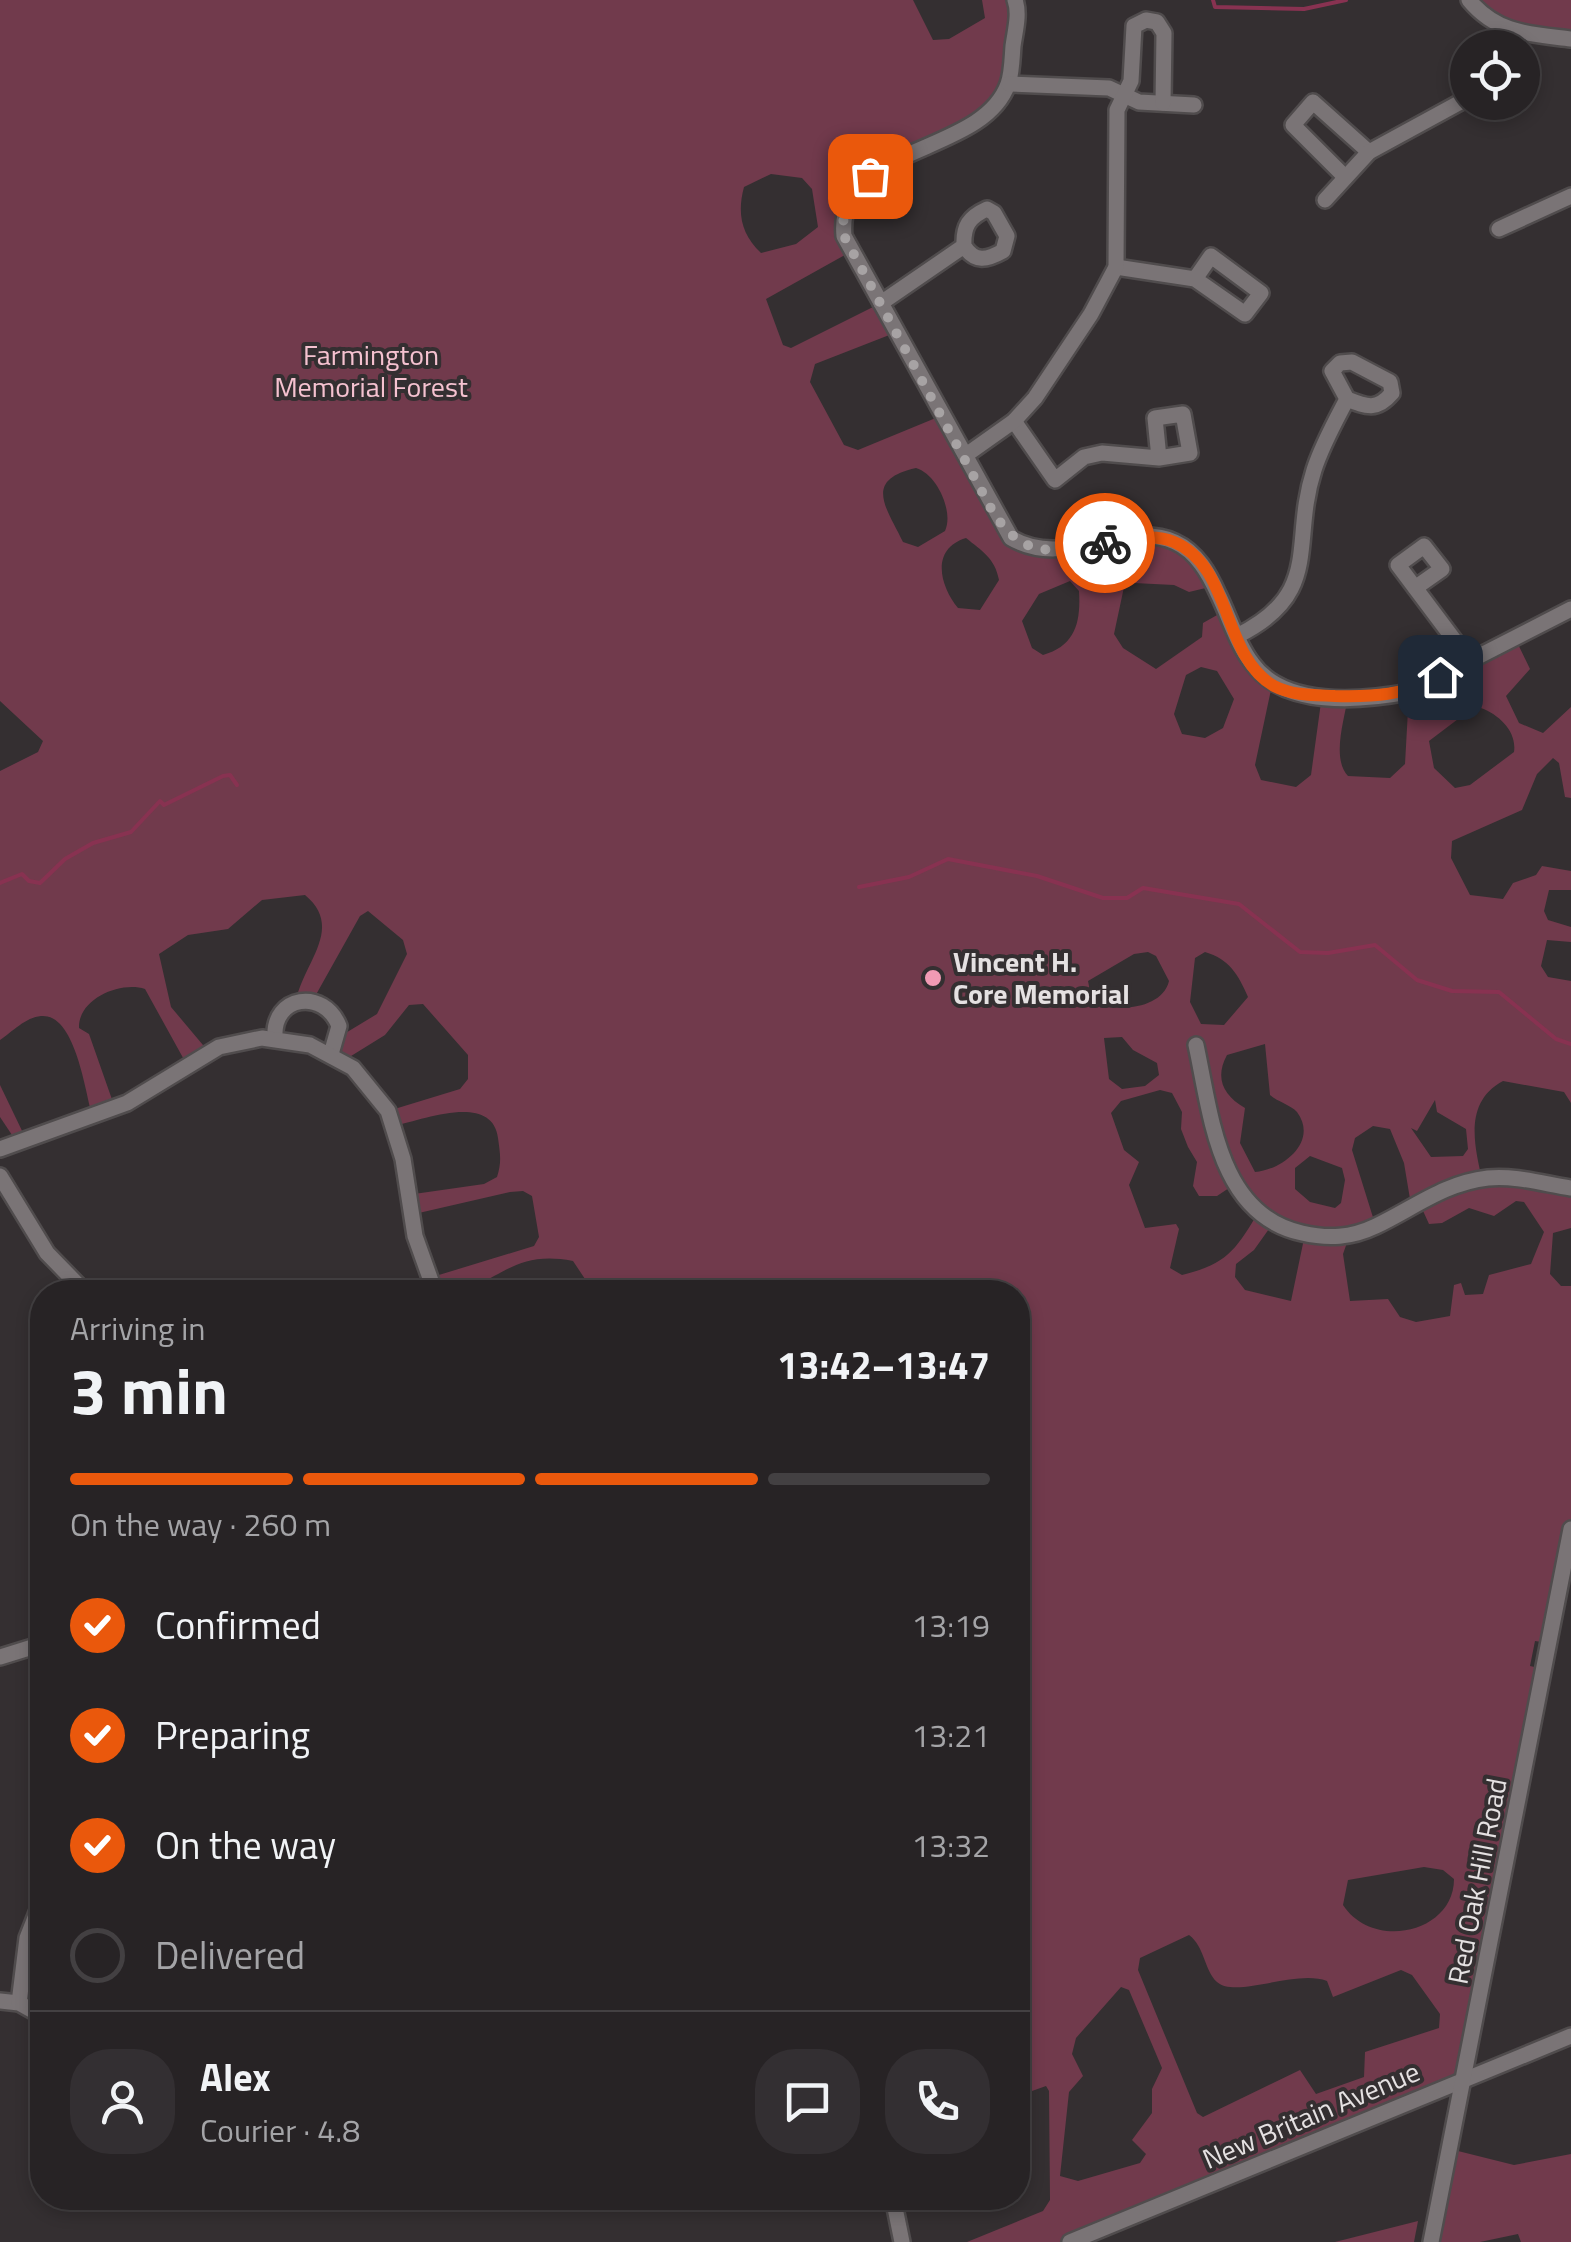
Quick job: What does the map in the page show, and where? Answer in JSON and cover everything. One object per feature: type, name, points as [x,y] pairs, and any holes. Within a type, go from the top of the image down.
[{"type":"street","points":[[1015,0],[1008,84],[980,117],[851,190],[842,214],[844,236],[966,455],[994,514],[1011,538],[1029,549],[1050,551],[1144,538],[1173,541],[1195,556],[1210,578],[1251,663],[1272,685],[1301,695],[1382,697],[1409,692],[1571,609]]},
{"type":"street","points":[[1470,0],[1483,16],[1506,30]]},
{"type":"street","points":[[966,455],[1014,421],[1091,314],[1116,267],[1117,110],[1131,81],[1134,26],[1146,20],[1158,22],[1164,33],[1164,104]]},
{"type":"street","points":[[1540,35],[1571,39]]},
{"type":"street","points":[[1008,84],[1109,88],[1139,102],[1194,105]]},
{"type":"street","points":[[1345,177],[1293,125],[1314,102],[1368,152]]},
{"type":"street","points":[[1324,200],[1368,152],[1450,108]]},
{"type":"street","points":[[1499,229],[1571,196]]},
{"type":"street","points":[[882,303],[964,246]]},
{"type":"street","points":[[1116,267],[1195,279]]},
{"type":"street","points":[[1238,636],[1267,621],[1296,584],[1303,560],[1314,471],[1347,399]]},
{"type":"street","points":[[1014,421],[1055,480],[1084,457],[1102,452],[1158,458]]},
{"type":"street","points":[[1416,588],[1470,662]]},
{"type":"street","points":[[275,1038],[275,1023],[287,1006],[307,1000],[318,1002],[328,1007],[338,1026],[331,1054]]},
{"type":"street","points":[[0,1149],[128,1103],[219,1047],[275,1038],[331,1054],[371,1086],[394,1126],[415,1236],[431,1280]]},
{"type":"street","points":[[1196,1046],[1227,1172],[1267,1218],[1290,1230],[1349,1236],[1376,1226],[1427,1196],[1491,1177],[1571,1188]]},
{"type":"street","points":[[0,1176],[47,1253],[73,1280]]},
{"type":"street","name":"Red Oak Hill Road","points":[[1431,2242],[1571,1529]]},
{"type":"street","points":[[0,1657],[30,1648]]},
{"type":"street","points":[[19,2003],[30,1930]]},
{"type":"street","points":[[0,2001],[19,2003],[30,2009]]},
{"type":"street","name":"New Britain Avenue","points":[[1070,2242],[1571,2036]]},
{"type":"street","points":[[895,2210],[902,2242]]},
{"type":"green space","name":"Farmington Memorial Forest","points":[[0,0],[913,0],[933,40],[949,39],[985,18],[982,0],[1015,0],[1018,8],[998,102],[871,176],[842,214],[852,251],[766,299],[783,345],[791,348],[881,303],[897,332],[815,364],[810,382],[844,445],[858,450],[943,415],[994,513],[1029,549],[1144,538],[1173,541],[1214,586],[1189,592],[1174,585],[1134,583],[1124,587],[1114,634],[1123,648],[1156,669],[1202,637],[1203,623],[1226,610],[1272,685],[1255,765],[1261,780],[1296,787],[1311,775],[1322,695],[1348,696],[1340,759],[1348,776],[1390,778],[1405,764],[1409,692],[1515,638],[1530,669],[1506,696],[1519,723],[1543,733],[1571,707],[1571,798],[1565,797],[1559,763],[1553,758],[1537,774],[1522,810],[1452,841],[1451,858],[1470,895],[1503,899],[1513,883],[1536,875],[1542,866],[1571,871],[1571,890],[1549,890],[1544,911],[1548,920],[1571,927],[1571,942],[1547,940],[1541,966],[1548,977],[1571,981],[1571,1103],[1564,1092],[1503,1081],[1482,1100],[1475,1125],[1482,1179],[1571,1188],[1571,1228],[1553,1233],[1550,1274],[1561,1286],[1571,1286],[1571,1529],[1548,1643],[1535,1641],[1530,1666],[1543,1669],[1465,2078],[1070,2242],[967,2242],[1043,2211],[1050,2200],[1049,2091],[1046,2086],[1030,2092],[1030,1280],[586,1280],[573,1261],[550,1259],[531,1260],[484,1280],[430,1280],[534,1246],[539,1237],[532,1196],[523,1191],[510,1192],[410,1215],[407,1195],[484,1184],[497,1177],[498,1138],[493,1124],[470,1112],[394,1126],[388,1111],[460,1089],[468,1079],[468,1055],[423,1004],[409,1005],[385,1035],[343,1061],[331,1054],[339,1037],[377,1014],[407,954],[403,940],[368,911],[360,916],[313,1000],[296,1001],[322,933],[316,907],[305,895],[262,900],[228,929],[188,935],[159,954],[171,1007],[208,1051],[187,1065],[145,989],[113,990],[85,1009],[79,1028],[89,1034],[115,1108],[92,1115],[77,1055],[53,1018],[30,1019],[0,1040],[0,771],[38,752],[43,741],[0,701]],"holes":[[[771,174],[802,178],[812,189],[818,227],[796,244],[761,253],[742,223],[744,187]],[[916,468],[931,478],[945,504],[945,531],[918,547],[903,542],[883,496],[889,480]],[[966,538],[991,560],[999,580],[980,610],[958,608],[952,599],[943,579],[947,550]],[[1070,581],[1079,591],[1074,632],[1054,651],[1043,655],[1032,648],[1022,621],[1039,594]],[[1201,667],[1217,671],[1234,699],[1223,728],[1205,738],[1182,734],[1174,714],[1186,675]],[[1481,708],[1506,725],[1513,738],[1514,752],[1470,785],[1455,788],[1434,768],[1429,741],[1466,713]],[[1148,952],[1156,956],[1169,981],[1157,998],[1124,1008],[1092,1001],[1088,981],[1134,954]],[[1205,952],[1232,969],[1248,997],[1224,1025],[1201,1024],[1190,1002],[1195,958]],[[1122,1037],[1133,1050],[1157,1063],[1159,1075],[1145,1086],[1122,1089],[1109,1079],[1104,1038]],[[1265,1044],[1270,1095],[1297,1112],[1304,1134],[1294,1152],[1276,1166],[1255,1172],[1240,1143],[1245,1108],[1223,1085],[1227,1055]],[[1160,1090],[1172,1093],[1182,1112],[1181,1129],[1197,1162],[1193,1186],[1199,1196],[1217,1196],[1235,1184],[1259,1211],[1229,1254],[1210,1266],[1182,1275],[1170,1268],[1179,1229],[1176,1224],[1145,1228],[1129,1185],[1139,1162],[1124,1150],[1111,1113],[1121,1101]],[[1435,1100],[1437,1112],[1466,1129],[1468,1149],[1463,1156],[1431,1157],[1411,1128],[1417,1131]],[[1373,1126],[1390,1129],[1404,1163],[1411,1205],[1419,1202],[1429,1224],[1442,1223],[1469,1208],[1494,1216],[1516,1201],[1524,1202],[1544,1232],[1531,1264],[1489,1275],[1483,1294],[1465,1295],[1461,1283],[1454,1285],[1450,1316],[1416,1322],[1400,1317],[1388,1299],[1350,1301],[1343,1254],[1349,1237],[1376,1227],[1352,1150],[1355,1138]],[[1310,1156],[1342,1168],[1345,1180],[1341,1203],[1335,1208],[1310,1202],[1295,1189],[1295,1168]],[[1274,1222],[1305,1234],[1291,1301],[1245,1290],[1235,1277],[1236,1264],[1254,1250]],[[1424,1867],[1443,1870],[1454,1879],[1450,1898],[1441,1912],[1410,1930],[1373,1928],[1356,1919],[1343,1905],[1348,1880]],[[1189,1935],[1213,1977],[1226,1986],[1314,1978],[1327,1981],[1333,1997],[1401,1970],[1412,1975],[1440,2014],[1439,2028],[1365,2052],[1364,2077],[1316,2094],[1300,2070],[1203,2117],[1197,2113],[1138,1970],[1140,1958]],[[1121,1987],[1129,1990],[1162,2068],[1152,2089],[1152,2113],[1132,2140],[1146,2154],[1140,2163],[1078,2181],[1060,2176],[1069,2092],[1083,2076],[1072,2054],[1076,2038]]]},
{"type":"green space","points":[[1469,0],[1571,0],[1571,39],[1540,35],[1540,30],[1507,30]]},
{"type":"green space","points":[[0,1085],[25,1137],[16,1141],[0,1117]]},
{"type":"green space","points":[[1450,2149],[1514,2165],[1571,2154],[1571,2242],[1521,2242],[1518,2234],[1480,2242],[1431,2242]]},
{"type":"green space","points":[[1418,2221],[1414,2242],[1335,2242]]},
{"type":"waterway","points":[[1213,0],[1215,7],[1304,9],[1346,0]]},
{"type":"waterway","points":[[0,883],[22,874],[29,881],[40,883],[65,859],[93,843],[131,832],[160,801],[164,805],[223,776],[230,775],[237,785]]},
{"type":"waterway","points":[[859,887],[909,877],[948,859],[1037,876],[1103,898],[1127,898],[1143,888],[1239,904],[1300,952],[1328,953],[1375,945],[1417,980],[1452,991],[1499,992],[1556,1039],[1571,1044]]},
{"type":"way so far","points":[[870,176],[851,190],[842,214],[844,236],[966,455],[994,514],[1011,538],[1029,549],[1050,551],[1105,543]]},
{"type":"place","name":"Vincent H. Core Memorial","points":[[933,978]]},
{"type":"route","points":[[1105,543],[1144,538],[1173,541],[1195,556],[1210,578],[1251,663],[1272,685],[1301,695],[1382,697],[1409,692],[1440,677]]}]
